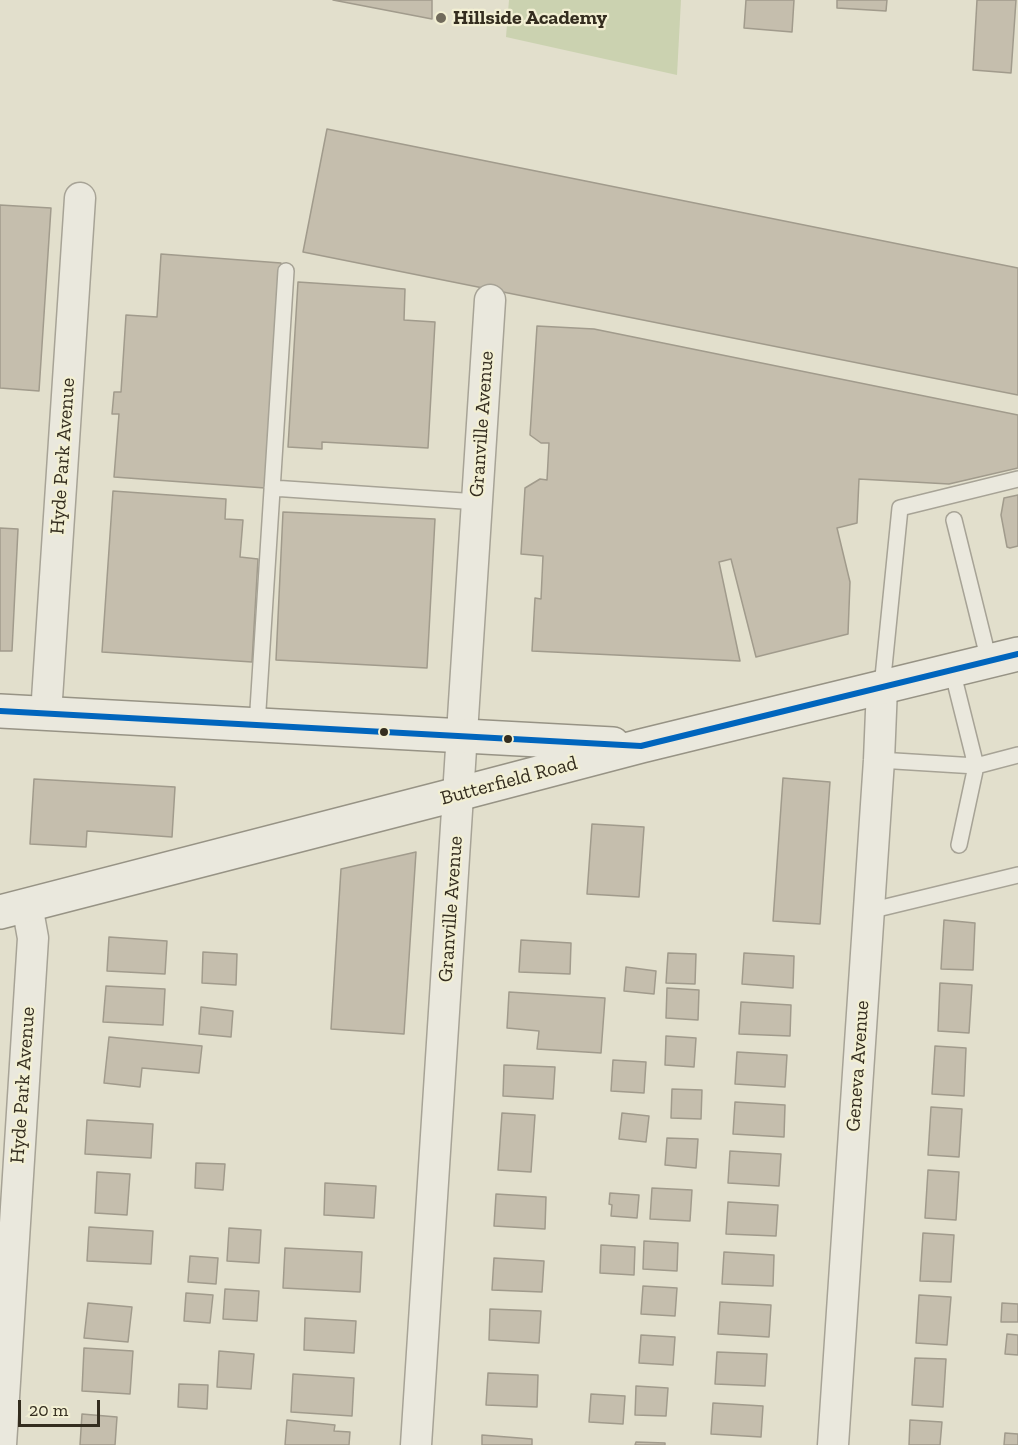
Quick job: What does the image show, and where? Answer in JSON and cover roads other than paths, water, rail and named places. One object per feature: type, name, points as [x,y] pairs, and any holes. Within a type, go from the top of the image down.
[{"type":"main road","name":"Butterfield Road","points":[[14,909],[641,746],[1004,658]]},
{"type":"main road","points":[[0,711],[641,746]]},
{"type":"street","name":"Hyde Park Avenue","points":[[46,714],[80,198]]},
{"type":"street","name":"Granville Avenue","points":[[416,1445],[490,300]]},
{"type":"street","name":"Geneva Avenue","points":[[833,1445],[882,687]]},
{"type":"street","name":"Hyde Park Avenue","points":[[1,1445],[33,938],[14,909]]},
{"type":"lane","points":[[257,725],[286,271]]},
{"type":"lane","points":[[882,687],[900,508],[1018,479]]},
{"type":"lane","points":[[272,488],[478,502]]},
{"type":"lane","points":[[954,520],[1004,658]]},
{"type":"lane","points":[[952,670],[976,766],[959,845]]},
{"type":"lane","points":[[879,760],[976,766],[1018,755]]},
{"type":"lane","points":[[869,911],[1018,875]]},
{"type":"place","name":"Hillside Academy","points":[[441,18]]}]
